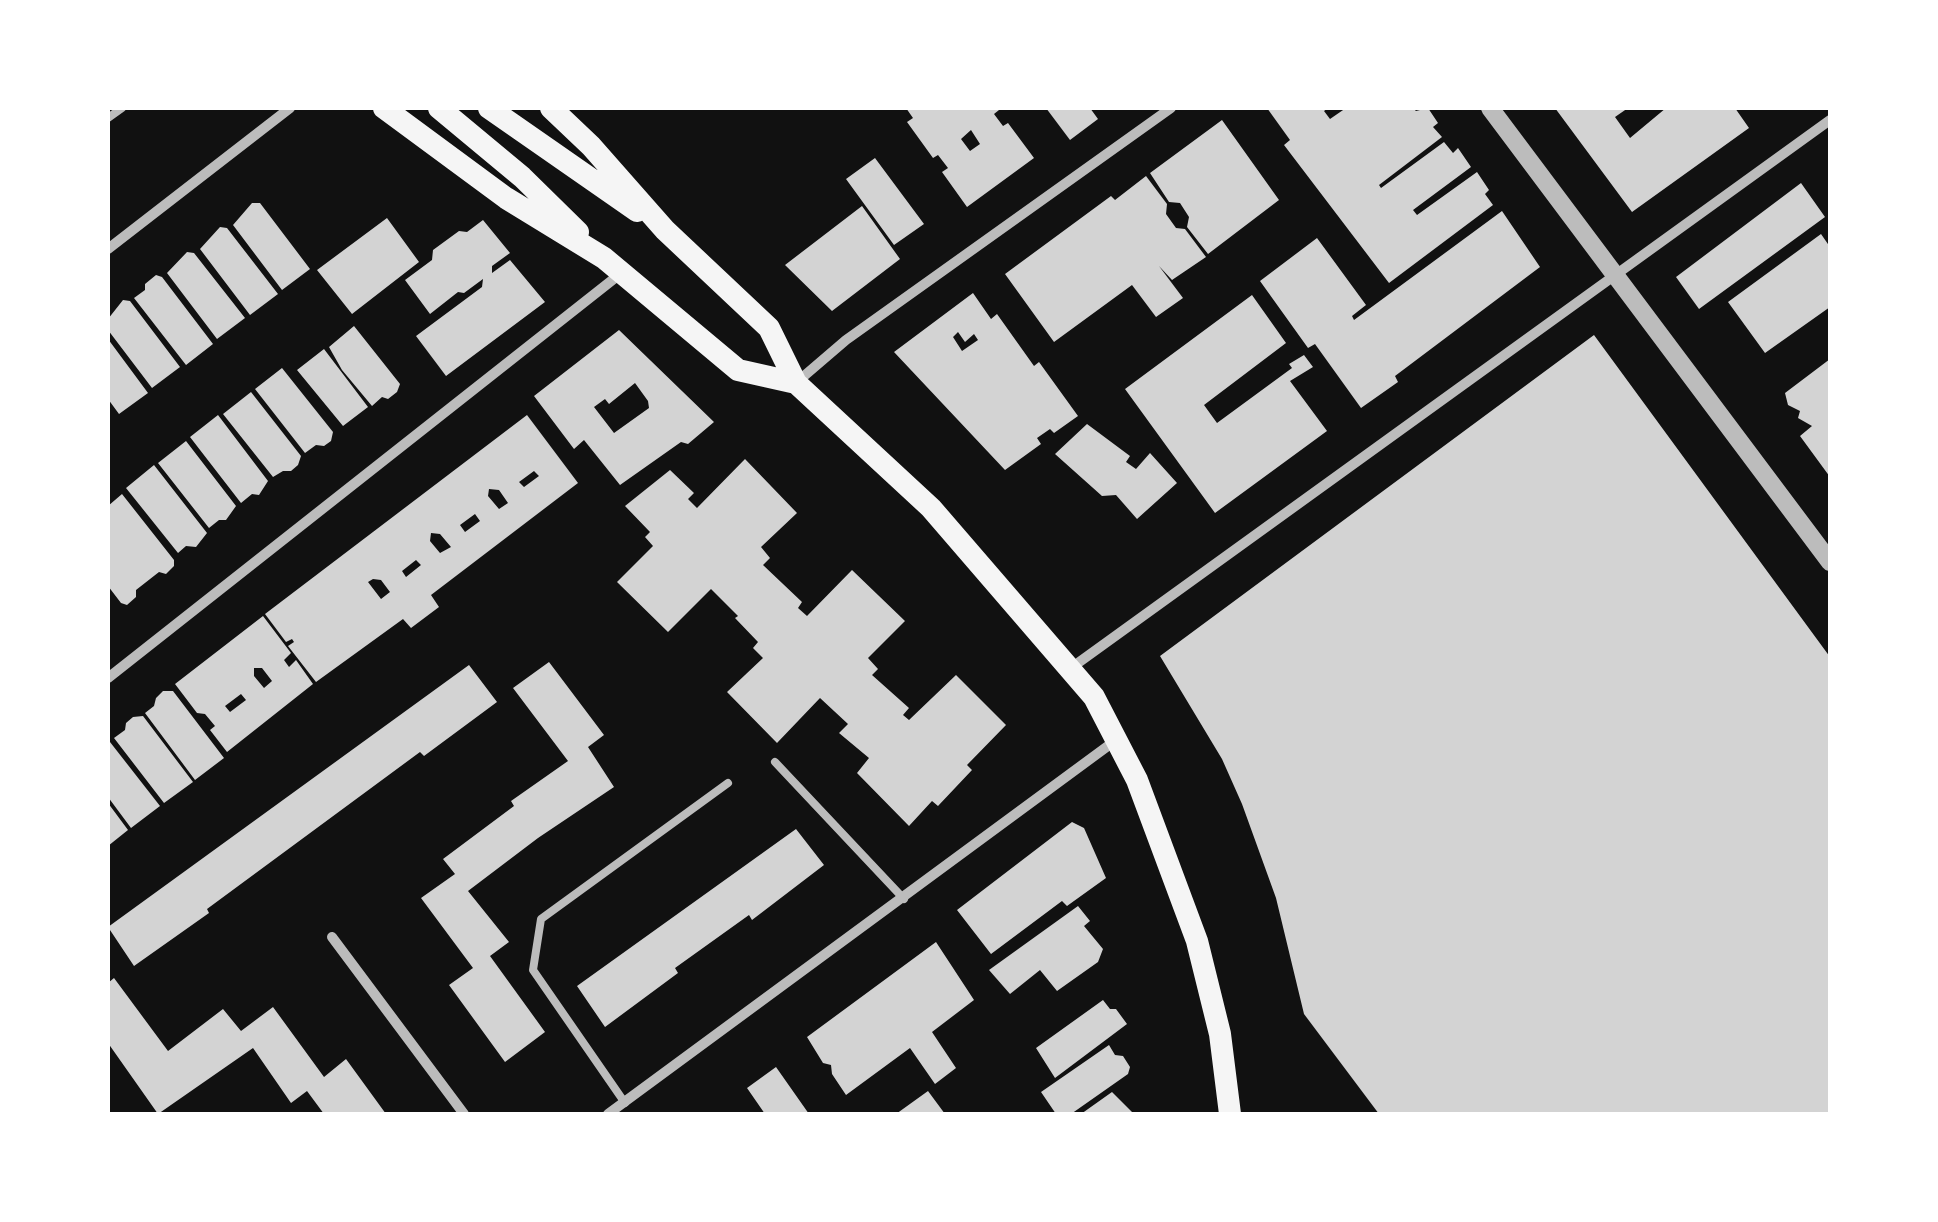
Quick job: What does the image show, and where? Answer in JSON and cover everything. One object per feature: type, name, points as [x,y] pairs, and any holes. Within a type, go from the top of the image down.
[{"type":"main road","points":[[384,108],[506,198],[612,265]]},
{"type":"main road","points":[[439,108],[522,177],[612,265],[738,370],[796,383]]},
{"type":"main road","points":[[489,108],[665,230]]},
{"type":"main road","points":[[551,108],[591,146],[665,230],[770,328],[796,383],[930,508],[1094,698],[1137,780],[1197,941],[1220,1034],[1230,1114]]},
{"type":"street","points":[[108,249],[290,108]]},
{"type":"street","points":[[796,383],[846,340],[1171,108]]},
{"type":"street","points":[[1490,108],[1830,562]]},
{"type":"street","points":[[1072,668],[1830,120]]},
{"type":"street","points":[[108,678],[612,265]]},
{"type":"street","points":[[608,1114],[1117,739]]},
{"type":"street","points":[[332,937],[464,1114]]},
{"type":"lane","points":[[108,118],[122,108]]},
{"type":"lane","points":[[775,762],[904,899]]},
{"type":"lane","points":[[625,1102],[532,970],[541,920],[728,783]]},
{"type":"building","points":[[906,108],[997,108],[994,114],[1003,126],[1008,123],[1034,158],[967,207],[942,172],[948,168],[938,155],[933,158],[907,122],[913,118]],"holes":[[[971,130],[980,144],[970,151],[961,139]]]},
{"type":"building","points":[[1046,108],[1090,108],[1098,119],[1070,140]]},
{"type":"building","points":[[1267,108],[1328,108],[1324,111],[1330,119],[1346,108],[1428,108],[1438,123],[1433,127],[1442,137],[1379,185],[1381,188],[1444,142],[1453,153],[1458,148],[1471,167],[1413,210],[1417,215],[1477,172],[1493,205],[1389,283],[1284,145],[1290,140]]},
{"type":"building","points":[[1555,108],[1628,108],[1615,117],[1630,138],[1666,108],[1735,108],[1749,128],[1632,212]]},
{"type":"building","points":[[1222,120],[1279,200],[1208,254],[1187,227],[1189,217],[1180,203],[1169,202],[1150,173]]},
{"type":"building","points":[[875,158],[924,224],[894,245],[846,179]]},
{"type":"building","points":[[1146,176],[1167,204],[1166,214],[1176,228],[1185,229],[1206,257],[1172,280],[1159,266],[1183,298],[1156,317],[1132,285],[1054,342],[1005,274],[1111,196],[1115,200]]},
{"type":"building","points":[[1801,183],[1825,217],[1699,309],[1676,277]]},
{"type":"building","points":[[252,203],[260,203],[310,269],[282,290],[233,225]]},
{"type":"building","points":[[862,206],[900,259],[832,311],[785,265]]},
{"type":"building","points":[[1502,211],[1540,267],[1395,376],[1398,382],[1361,408],[1315,344],[1308,348],[1260,281],[1317,238],[1366,305],[1352,316],[1354,320]]},
{"type":"building","points":[[387,218],[419,262],[352,314],[317,270]]},
{"type":"building","points":[[483,220],[510,253],[492,266],[492,273],[510,260],[545,302],[446,376],[416,336],[482,287],[483,279],[430,314],[405,280],[432,260],[433,250]]},
{"type":"building","points":[[220,227],[227,228],[278,294],[250,315],[200,249]]},
{"type":"building","points":[[1821,234],[1830,247],[1830,307],[1765,353],[1728,302]]},
{"type":"building","points":[[187,252],[194,253],[245,318],[217,339],[167,273]]},
{"type":"building","points":[[156,275],[162,277],[213,344],[186,365],[134,298]]},
{"type":"building","points":[[973,293],[991,319],[997,314],[1034,366],[1039,362],[1078,416],[1054,433],[1050,429],[1037,438],[1041,444],[1005,470],[894,352]],"holes":[[[958,332],[965,342],[974,334],[978,340],[962,351],[953,337]]]},
{"type":"building","points":[[1252,295],[1286,343],[1204,405],[1217,423],[1304,355],[1313,367],[1290,381],[1327,431],[1215,513],[1125,389]]},
{"type":"building","points":[[123,300],[130,301],[180,367],[152,388],[108,330],[108,319]]},
{"type":"building","points":[[354,326],[400,384],[397,392],[372,406],[342,370],[329,347]]},
{"type":"building","points":[[619,330],[714,422],[688,444],[681,442],[620,485],[584,440],[574,449],[534,396]],"holes":[[[635,383],[649,408],[614,433],[594,407],[605,399],[609,404]]]},
{"type":"building","points":[[1594,335],[1830,657],[1830,1114],[1379,1114],[1304,1014],[1276,898],[1242,804],[1222,759],[1160,656]]},
{"type":"building","points":[[108,339],[148,393],[119,414],[108,399]]},
{"type":"building","points":[[324,349],[368,407],[343,426],[297,370]]},
{"type":"building","points":[[1830,359],[1830,477],[1800,436],[1812,426],[1798,418],[1800,411],[1788,405],[1785,393]]},
{"type":"building","points":[[282,368],[333,432],[331,441],[324,446],[316,445],[305,453],[255,389]]},
{"type":"building","points":[[251,392],[301,456],[291,471],[273,477],[223,414]]},
{"type":"building","points":[[218,415],[268,481],[259,495],[252,494],[241,503],[190,437]]},
{"type":"building","points":[[527,415],[578,483],[431,595],[439,607],[411,628],[403,619],[316,682],[288,646],[294,642],[292,639],[286,642],[265,614]],"holes":[[[534,471],[539,476],[524,487],[519,482]],[[489,489],[499,490],[508,503],[499,509],[488,496]],[[475,514],[480,521],[465,532],[460,525]],[[431,533],[440,534],[451,547],[440,553],[430,541]],[[416,560],[421,565],[406,577],[402,571]],[[373,579],[381,580],[390,592],[381,599],[368,582]]]},
{"type":"building","points":[[1087,424],[1130,456],[1126,462],[1136,469],[1150,453],[1177,483],[1137,519],[1116,495],[1102,496],[1055,454]]},
{"type":"building","points":[[186,441],[236,506],[226,520],[209,528],[158,463]]},
{"type":"building","points":[[745,459],[797,513],[761,547],[770,558],[763,565],[802,602],[798,608],[807,616],[852,570],[905,621],[868,658],[878,669],[872,675],[909,708],[903,715],[909,720],[956,675],[1006,725],[967,765],[972,770],[938,806],[932,801],[909,826],[857,773],[869,758],[839,733],[848,724],[820,698],[777,743],[727,692],[763,658],[753,648],[758,642],[711,589],[668,632],[617,582],[653,546],[645,537],[650,532],[625,506],[670,470],[694,493],[688,499],[697,508]]},
{"type":"building","points":[[154,465],[207,533],[196,547],[186,546],[178,553],[126,488]]},
{"type":"building","points":[[122,494],[174,560],[166,574],[159,572],[136,590],[136,597],[127,605],[108,586],[108,506]]},
{"type":"building","points":[[263,616],[291,653],[284,660],[289,667],[296,660],[313,684],[227,752],[210,730],[215,726],[205,714],[197,713],[175,684]],"holes":[[[254,668],[262,668],[272,681],[264,688],[254,676]],[[241,694],[246,700],[230,712],[225,706]]]},
{"type":"building","points":[[549,662],[604,735],[588,747],[614,787],[468,891],[509,942],[490,956],[545,1032],[505,1062],[449,985],[473,968],[421,898],[455,874],[443,859],[514,806],[511,801],[568,761],[513,688]]},
{"type":"building","points":[[469,665],[497,702],[424,756],[420,752],[134,966],[108,927]]},
{"type":"building","points":[[163,691],[173,691],[224,758],[195,780],[145,713]]},
{"type":"building","points":[[143,716],[193,782],[164,803],[114,738],[133,717]]},
{"type":"building","points":[[110,742],[160,806],[131,828],[108,797]]},
{"type":"building","points":[[108,803],[128,830],[108,846]]},
{"type":"building","points":[[1072,822],[1084,828],[1106,878],[1067,906],[1062,901],[991,954],[957,910]]},
{"type":"building","points":[[796,829],[824,865],[752,920],[749,915],[675,968],[678,973],[605,1027],[577,986]]},
{"type":"building","points":[[1078,906],[1090,921],[1084,926],[1103,949],[1098,962],[1057,991],[1040,970],[1010,994],[989,970]]},
{"type":"building","points":[[936,942],[974,1000],[932,1032],[956,1068],[935,1084],[910,1048],[846,1095],[832,1074],[831,1065],[823,1063],[807,1037]]},
{"type":"building","points":[[114,978],[168,1051],[223,1009],[241,1031],[273,1007],[324,1077],[346,1059],[386,1114],[324,1114],[307,1091],[291,1103],[253,1048],[158,1114],[108,1043],[108,983]]},
{"type":"building","points":[[1103,1000],[1127,1024],[1055,1078],[1036,1048]]},
{"type":"building","points":[[1109,1045],[1115,1055],[1123,1056],[1130,1067],[1128,1074],[1071,1114],[1056,1114],[1041,1092]]},
{"type":"building","points":[[776,1067],[809,1114],[765,1114],[747,1088]]},
{"type":"building","points":[[928,1091],[945,1114],[896,1114]]},
{"type":"building","points":[[1112,1092],[1134,1114],[1081,1114]]}]
